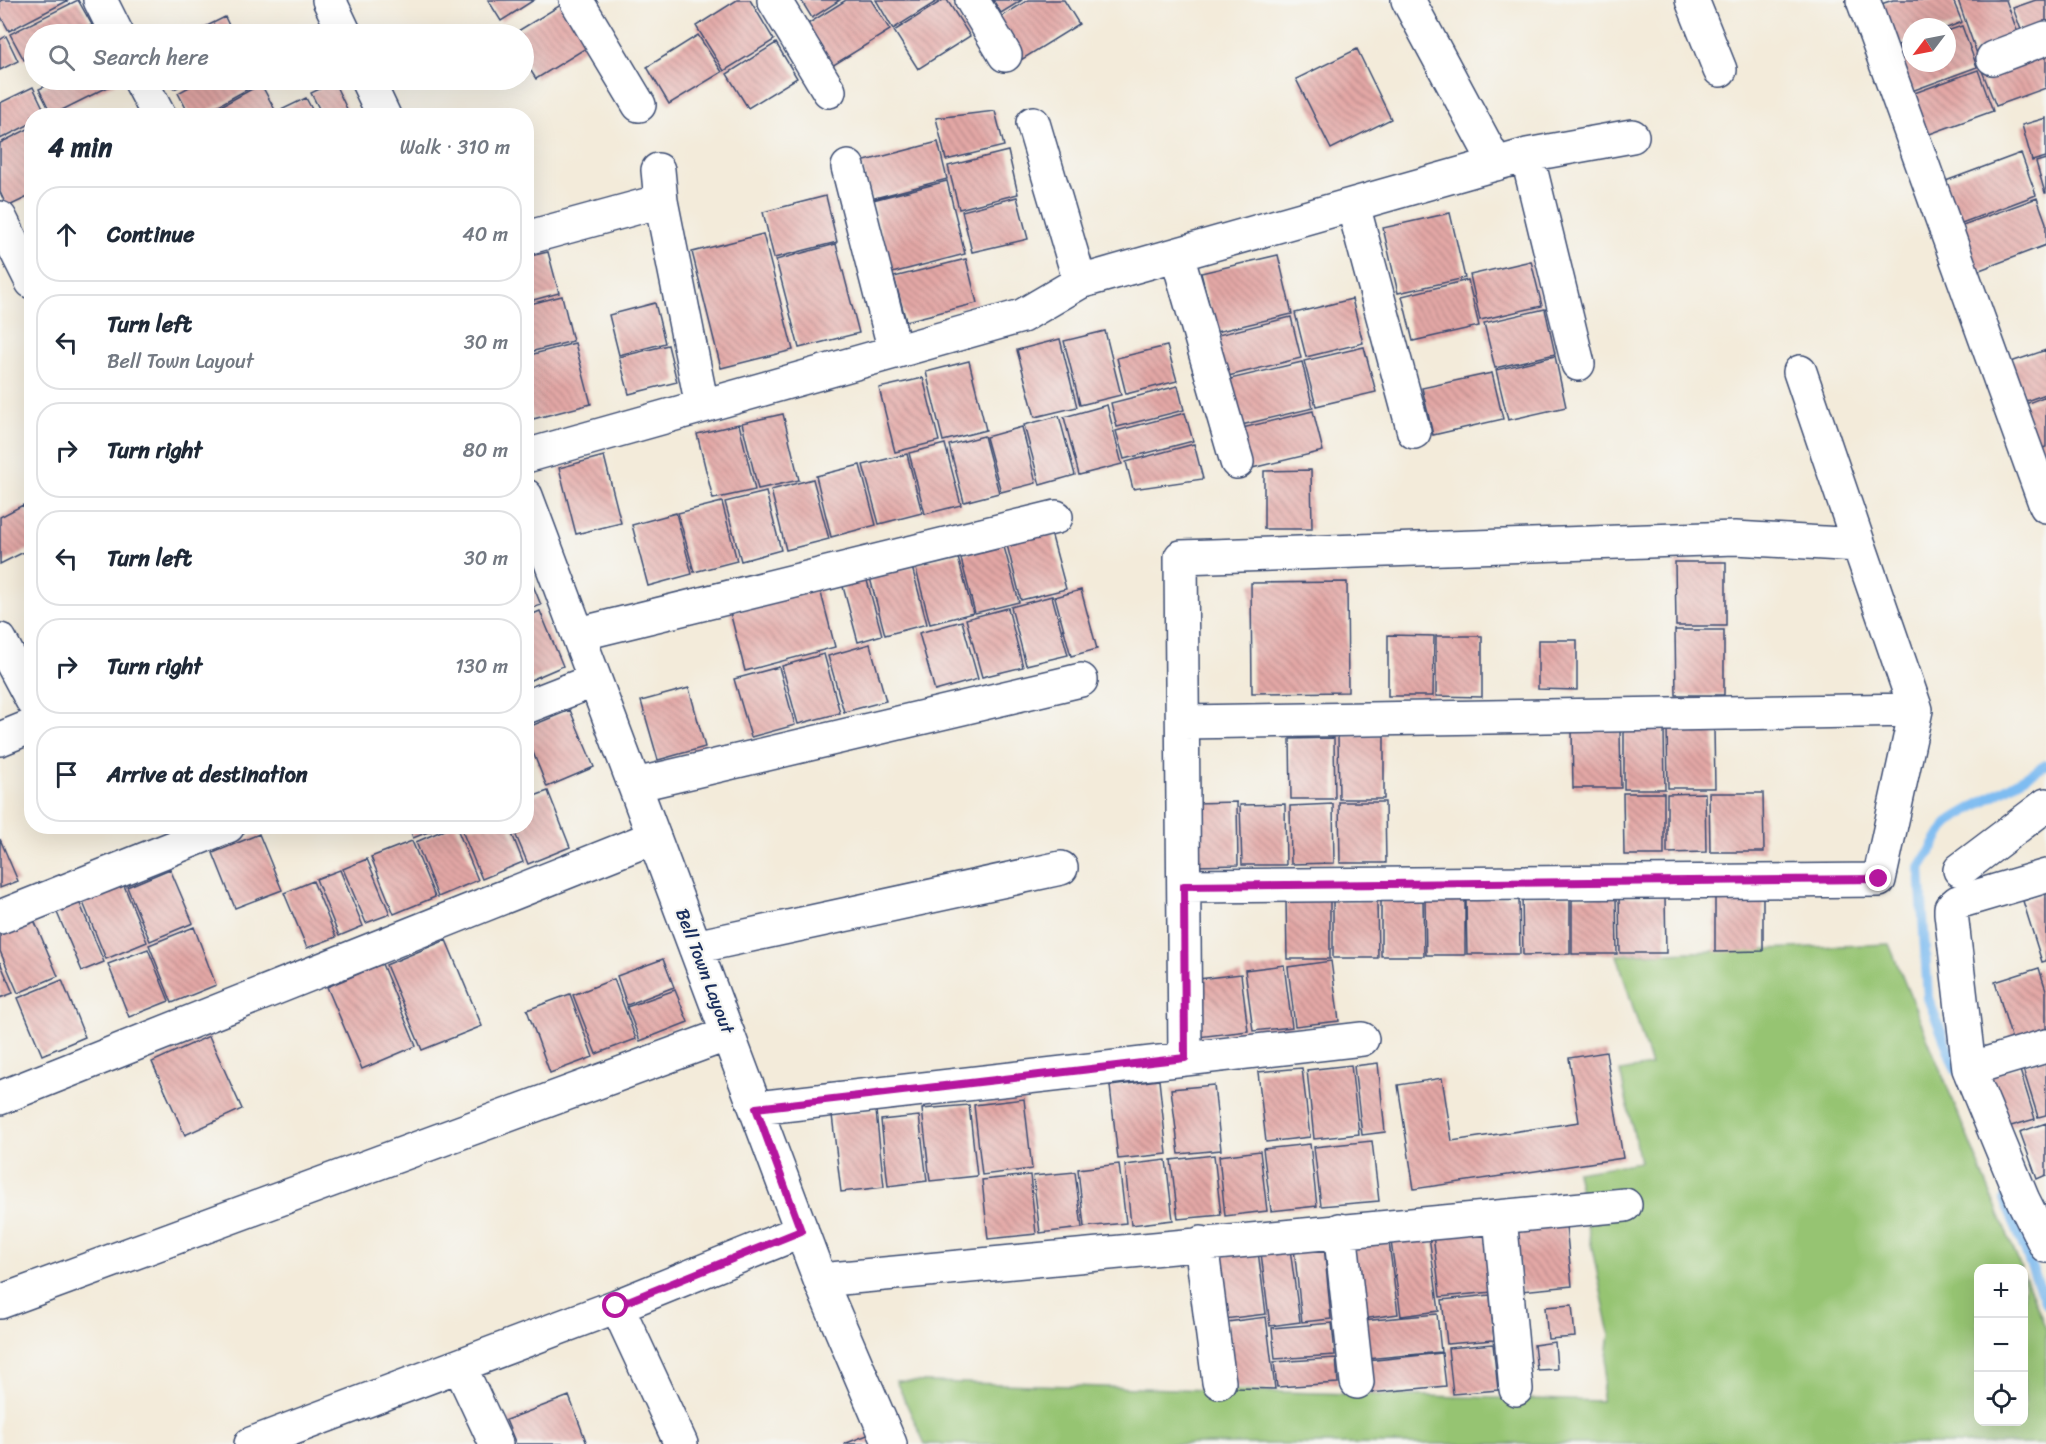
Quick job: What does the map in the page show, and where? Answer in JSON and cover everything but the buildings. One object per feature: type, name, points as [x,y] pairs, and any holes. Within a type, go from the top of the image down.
[{"type":"street","points":[[100,0],[112,24]]},
{"type":"street","points":[[329,0],[340,24]]},
{"type":"street","points":[[576,0],[639,105]]},
{"type":"street","points":[[774,0],[829,91]]},
{"type":"street","points":[[972,0],[1005,55]]},
{"type":"street","points":[[1408,0],[1496,164]]},
{"type":"street","points":[[1692,0],[1720,70]]},
{"type":"street","points":[[1863,0],[2046,506]]},
{"type":"street","points":[[1993,58],[2046,38]]},
{"type":"street","points":[[145,90],[155,108]]},
{"type":"street","points":[[372,90],[380,108]]},
{"type":"street","points":[[1033,123],[1080,282]]},
{"type":"street","points":[[534,454],[1022,315],[1080,282],[1527,155],[1632,136]]},
{"type":"street","points":[[1527,155],[1578,364]]},
{"type":"street","points":[[848,167],[895,351]]},
{"type":"street","points":[[534,235],[660,185],[702,406]]},
{"type":"street","points":[[1353,205],[1414,432]]},
{"type":"street","points":[[0,218],[24,266]]},
{"type":"street","points":[[1177,255],[1237,462]]},
{"type":"street","points":[[1184,886],[1879,879],[1916,710],[1800,372]]},
{"type":"street","points":[[579,634],[1056,517]]},
{"type":"street","name":"Bell Town Layout","points":[[534,526],[579,634],[801,1231],[890,1444]]},
{"type":"street","points":[[1185,1058],[1181,557],[1735,538],[1859,545]]},
{"type":"street","points":[[0,640],[24,685]]},
{"type":"street","points":[[534,704],[595,680]]},
{"type":"street","points":[[635,785],[1081,680]]},
{"type":"street","points":[[1184,722],[1916,710]]},
{"type":"street","points":[[0,738],[24,729]]},
{"type":"street","points":[[1960,870],[2046,805]]},
{"type":"street","points":[[0,918],[208,834]]},
{"type":"street","points":[[0,1098],[654,837]]},
{"type":"street","points":[[695,947],[1061,867]]},
{"type":"street","points":[[2046,876],[1958,902],[1951,908],[1969,1069],[2035,1197],[2046,1246]]},
{"type":"street","points":[[0,1302],[728,1034]]},
{"type":"street","points":[[756,1108],[1362,1039]]},
{"type":"street","points":[[1969,1069],[2046,1046]]},
{"type":"street","points":[[820,1280],[1625,1205]]},
{"type":"street","points":[[1500,1217],[1516,1389]]},
{"type":"street","points":[[1340,1230],[1357,1382]]},
{"type":"street","points":[[251,1444],[460,1367],[801,1231]]},
{"type":"street","points":[[1201,1243],[1219,1382]]},
{"type":"street","points":[[616,1306],[681,1444]]},
{"type":"street","points":[[460,1367],[496,1444]]},
{"type":"green space","points":[[1889,944],[2019,1264],[1974,1264],[1974,1426],[2028,1426],[2028,1284],[2046,1329],[2046,1444],[925,1444],[896,1381],[1601,1401],[1610,1334],[1576,1172],[1640,1162],[1620,1071],[1651,1066],[1617,955]]},
{"type":"waterway","points":[[1956,1070],[1928,998],[1920,868],[1948,822],[2046,765]]},
{"type":"waterway","points":[[2005,1199],[2046,1304]]},
{"type":"route","points":[[616,1306],[801,1231],[756,1108],[1185,1058],[1184,886],[1879,879]]}]
